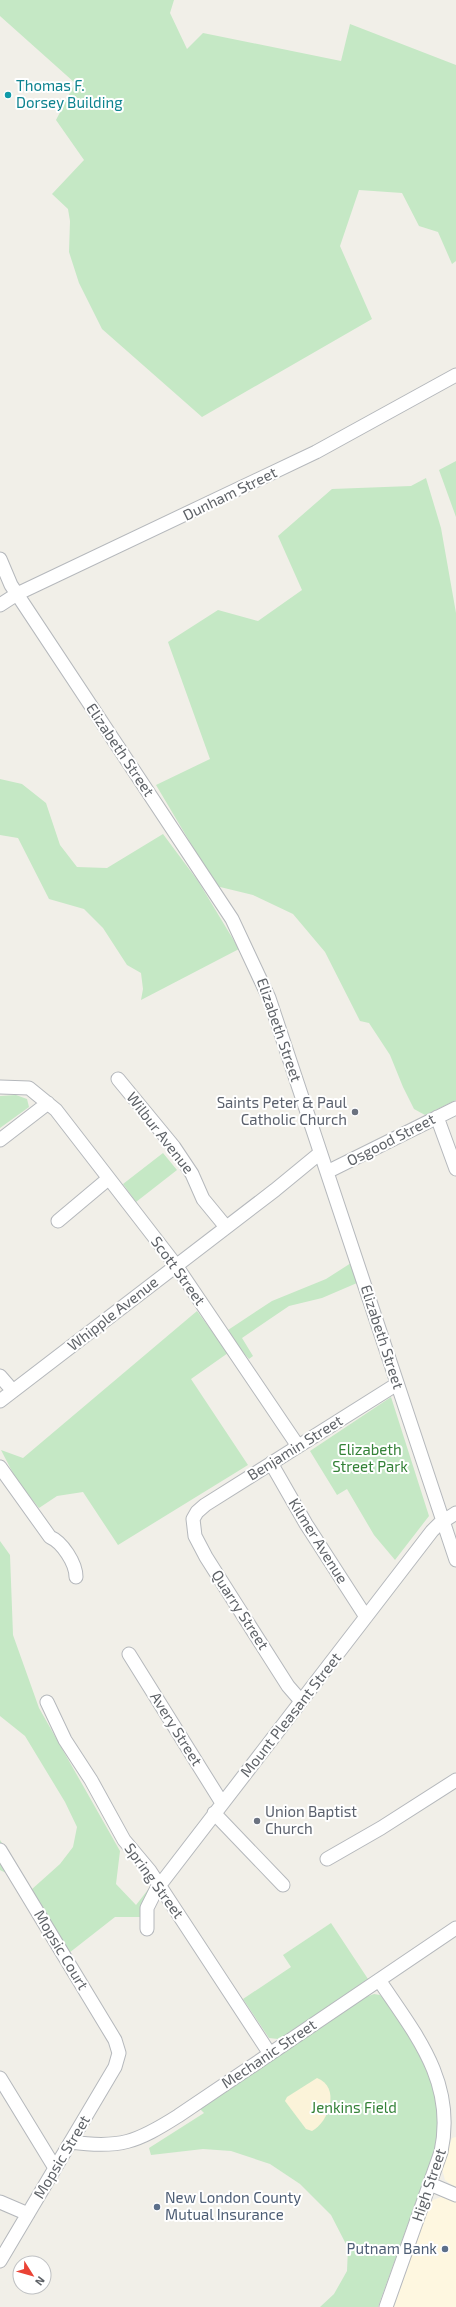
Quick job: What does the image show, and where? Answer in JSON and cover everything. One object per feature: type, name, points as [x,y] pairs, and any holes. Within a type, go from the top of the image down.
[{"type":"street","name":"Dunham Street","points":[[0,605],[17,594],[316,452],[456,376]]},
{"type":"street","name":"Elizabeth Street","points":[[0,559],[9,581],[17,594],[237,928],[269,998],[456,1560]]},
{"type":"street","name":"Wilbur Avenue","points":[[118,1079],[174,1147],[192,1174],[203,1199],[226,1227]]},
{"type":"street","name":"Scott Street","points":[[0,1087],[29,1088],[48,1103],[176,1266],[298,1446]]},
{"type":"street","points":[[0,1140],[48,1103]]},
{"type":"street","name":"Osgood Street","points":[[327,1172],[456,1108]]},
{"type":"street","points":[[437,1117],[456,1169]]},
{"type":"street","name":"Whipple Avenue","points":[[0,1401],[320,1153]]},
{"type":"street","points":[[58,1221],[108,1179]]},
{"type":"street","points":[[0,1376],[13,1391]]},
{"type":"street","name":"Benjamin Street","points":[[194,1515],[205,1505],[397,1384]]},
{"type":"street","name":"Kilmer Avenue","points":[[272,1463],[306,1524],[366,1617]]},
{"type":"street","points":[[0,1467],[50,1537],[61,1545],[74,1569],[76,1577]]},
{"type":"street","name":"Mount Pleasant Street","points":[[147,1929],[148,1906],[159,1885],[432,1531],[443,1521],[456,1513]]},
{"type":"street","name":"Quarry Street","points":[[194,1515],[192,1523],[194,1534],[206,1557],[288,1686],[301,1701]]},
{"type":"street","name":"Avery Street","points":[[129,1654],[218,1808],[283,1885]]},
{"type":"street","name":"Spring Street","points":[[46,1702],[65,1740],[86,1772],[124,1840],[146,1865],[270,2054]]},
{"type":"street","points":[[327,1859],[381,1828],[456,1780]]},
{"type":"street","name":"Mopsic Court","points":[[0,1850],[115,2040],[119,2051]]},
{"type":"street","name":"Mechanic Street","points":[[71,2142],[98,2146],[125,2143],[142,2138],[270,2054],[456,1928]]},
{"type":"street","name":"High Street","points":[[379,1980],[429,2054],[444,2088],[447,2110],[446,2131],[430,2184],[386,2307]]},
{"type":"street","name":"Mopsic Street","points":[[0,2261],[115,2066],[119,2051]]},
{"type":"street","points":[[0,2078],[55,2168]]},
{"type":"street","points":[[430,2184],[456,2195]]},
{"type":"street","points":[[0,2202],[28,2214]]},
{"type":"shaded area","points":[[456,2137],[456,2188],[445,2180],[442,2169],[452,2138]]},
{"type":"shaded area","points":[[441,2197],[456,2202],[456,2307],[394,2307],[429,2206],[433,2200]]},
{"type":"green space","points":[[0,0],[174,0],[170,13],[187,49],[203,33],[341,61],[350,24],[456,65],[456,261],[452,264],[438,232],[419,226],[402,193],[359,190],[340,246],[372,319],[202,417],[102,329],[79,283],[69,252],[70,221],[68,209],[52,194],[84,160],[56,120],[75,83],[0,16]]},
{"type":"green space","points":[[456,461],[456,517],[439,470]]},
{"type":"green space","points":[[426,478],[441,528],[456,613],[456,1100],[425,1115],[414,1109],[390,1055],[369,1023],[360,1021],[325,952],[293,914],[253,895],[216,886],[156,785],[210,759],[168,642],[218,610],[258,621],[302,590],[278,536],[332,489],[411,486]]},
{"type":"green space","points":[[0,779],[22,784],[46,803],[60,845],[77,867],[107,868],[163,834],[198,881],[239,949],[141,1000],[143,989],[141,973],[127,965],[103,928],[84,909],[49,899],[18,838],[0,835]]},
{"type":"green space","points":[[16,1095],[27,1099],[29,1107],[0,1128],[0,1096]]},
{"type":"green space","points":[[163,1153],[177,1170],[136,1202],[123,1184]]},
{"type":"green space","points":[[351,1263],[357,1283],[322,1298],[289,1306],[242,1338],[253,1356],[249,1359],[225,1332],[272,1301],[326,1279]]},
{"type":"green space","points":[[197,1311],[228,1353],[191,1379],[248,1465],[118,1545],[83,1492],[57,1496],[39,1508],[17,1481],[1,1450],[23,1458]]},
{"type":"green space","name":"Elizabeth Street Park","points":[[391,1397],[429,1516],[395,1560],[374,1535],[347,1489],[337,1495],[310,1451]]},
{"type":"green space","points":[[0,1541],[10,1555],[13,1635],[39,1708],[120,1851],[116,1884],[136,1905],[154,1882],[141,1917],[115,1917],[69,1953],[58,1958],[6,1873],[0,1870],[0,1840],[31,1890],[60,1864],[73,1847],[77,1827],[65,1802],[25,1736],[0,1716]]},
{"type":"green space","points":[[331,1923],[368,1979],[283,2037],[278,2039],[269,2038],[243,1999],[291,1967],[283,1955]]},
{"type":"green space","name":"Jenkins Field","points":[[374,1994],[380,1995],[385,2000],[430,2068],[440,2117],[435,2149],[378,2307],[320,2307],[334,2294],[347,2271],[348,2248],[331,2215],[300,2184],[270,2164],[231,2151],[203,2149],[151,2155],[149,2148],[204,2113],[200,2109],[366,1997]]},
{"type":"sand","points":[[317,2078],[324,2082],[329,2089],[330,2104],[323,2120],[318,2127],[312,2131],[306,2129],[285,2101],[287,2097]]},
{"type":"place","name":"Thomas F. Dorsey Building","points":[[8,95]]},
{"type":"place","name":"Saints Peter & Paul Catholic Church","points":[[355,1112]]},
{"type":"place","name":"Union Baptist Church","points":[[257,1821]]},
{"type":"place","name":"New London County Mutual Insurance","points":[[157,2207]]},
{"type":"place","name":"Putnam Bank","points":[[445,2249]]}]
